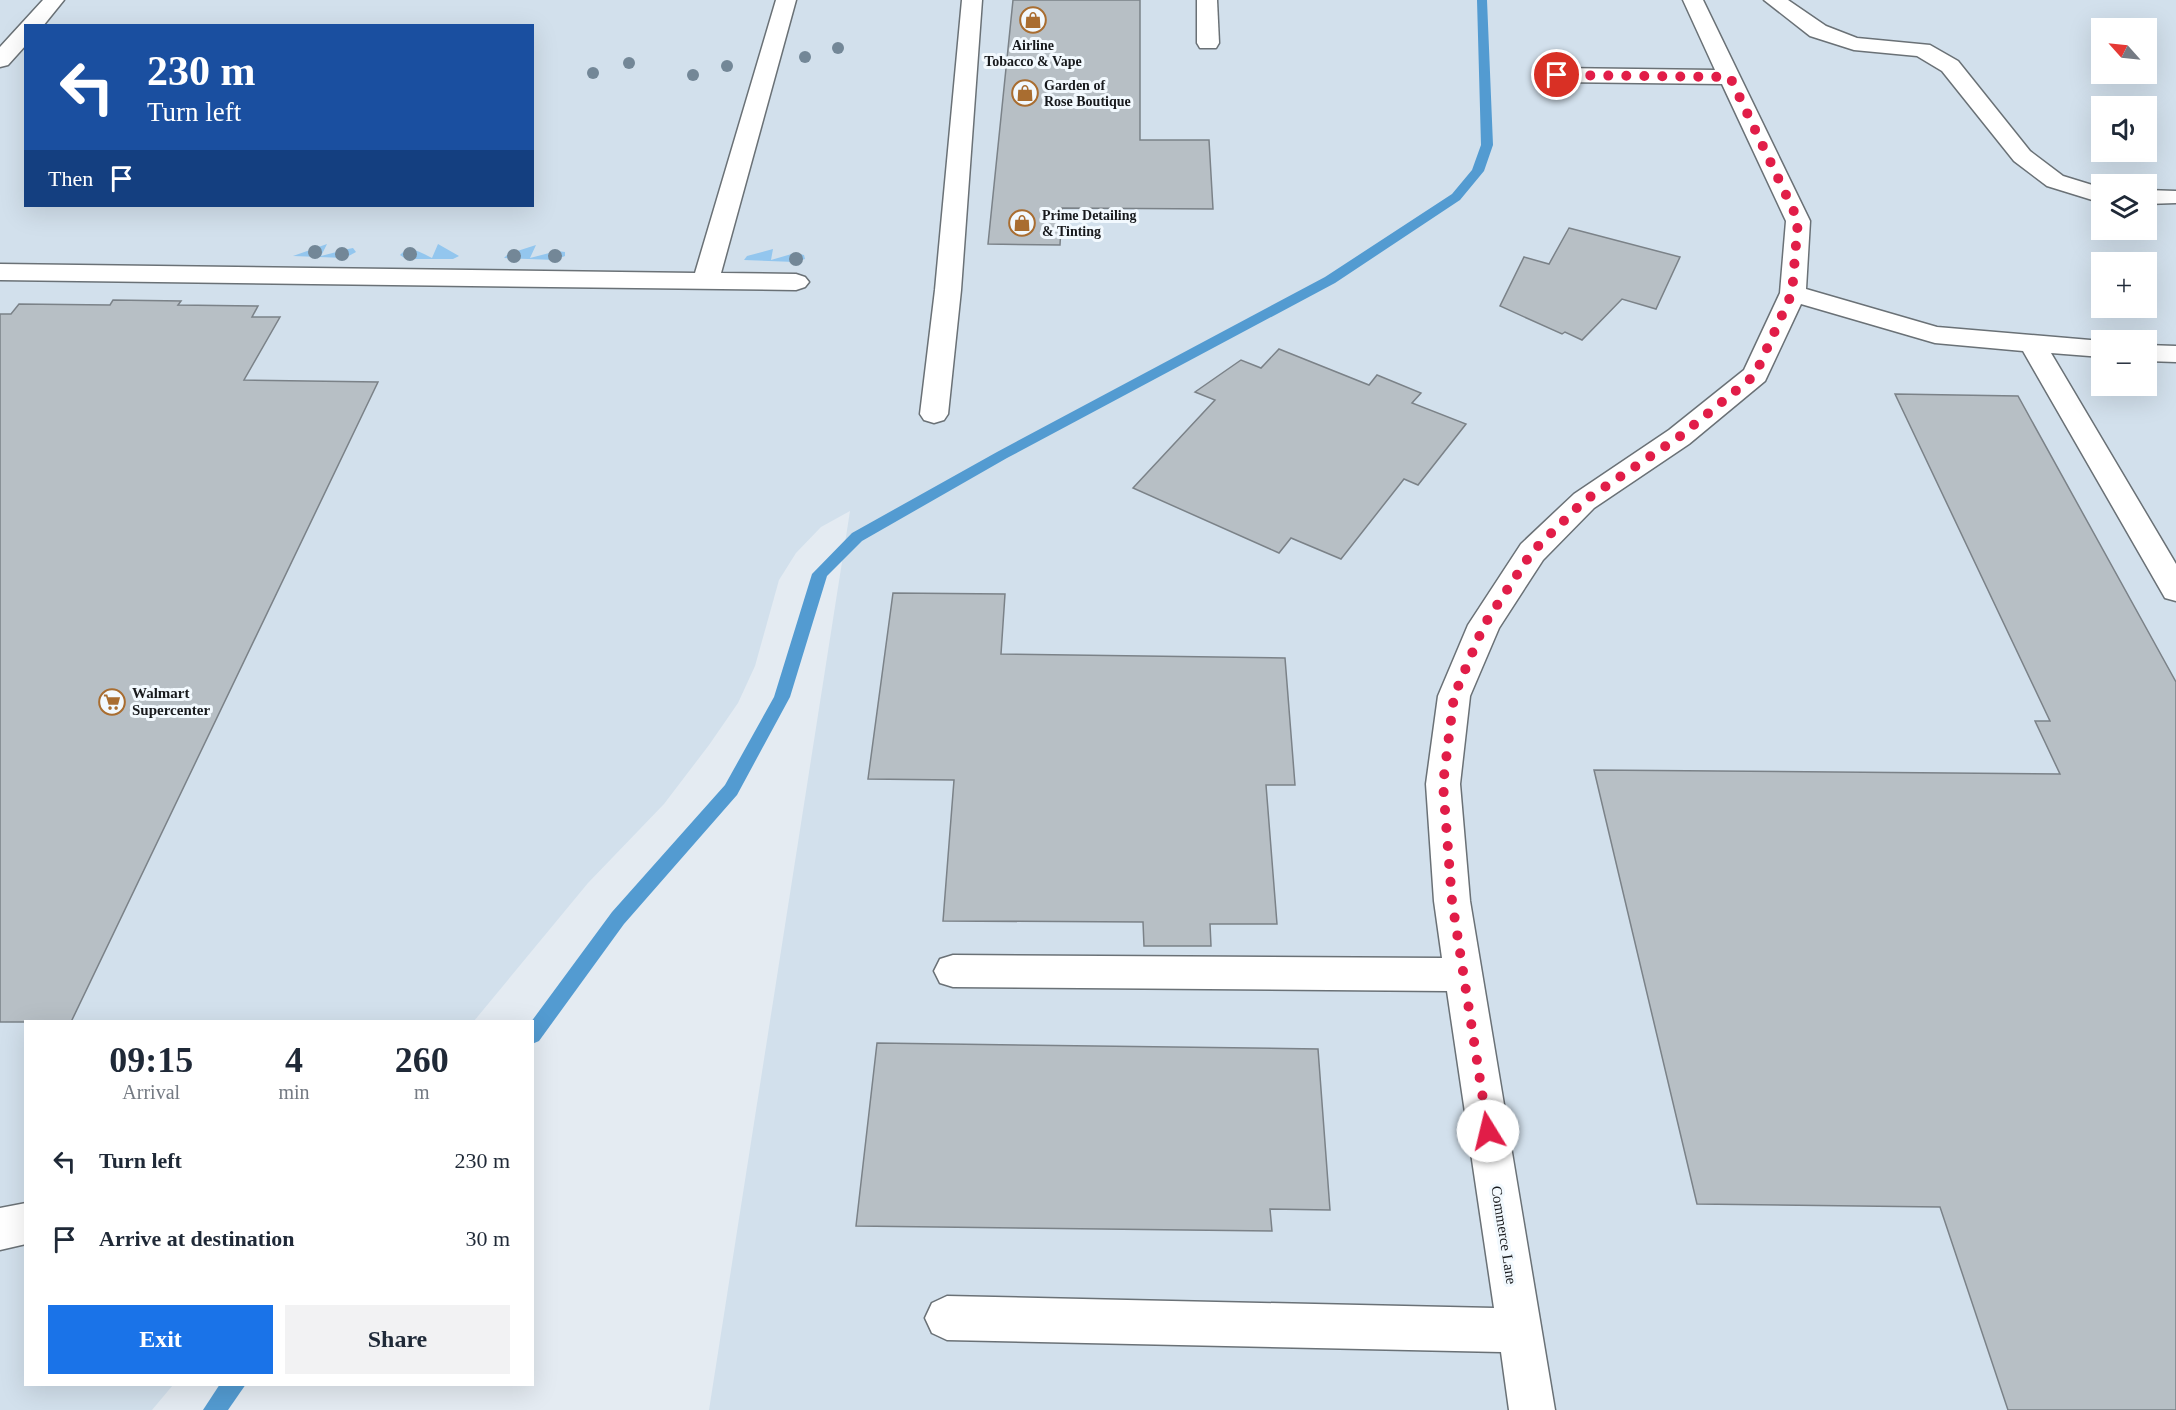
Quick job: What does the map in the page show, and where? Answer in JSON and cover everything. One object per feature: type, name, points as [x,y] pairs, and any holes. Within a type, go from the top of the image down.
[{"type":"street","points":[[33,24],[54,0]]},
{"type":"street","points":[[706,280],[786,0]]},
{"type":"street","points":[[934,414],[948,290],[972,0]]},
{"type":"street","points":[[1207,0],[1208,43]]},
{"type":"street","name":"Commerce Lane","points":[[1532,1410],[1452,901],[1443,784],[1454,696],[1484,625],[1532,552],[1584,501],[1679,437],[1755,375],[1792,293],[1798,220],[1693,0]]},
{"type":"street","points":[[1774,0],[1818,32],[1854,44],[1922,50],[1950,66],[2022,156],[2055,181],[2091,192]]},
{"type":"street","points":[[0,60],[24,33]]},
{"type":"street","points":[[1557,75],[1730,77]]},
{"type":"street","points":[[0,273],[796,282]]},
{"type":"street","points":[[1792,293],[1935,334],[2091,348]]},
{"type":"street","points":[[2032,343],[2176,590]]},
{"type":"street","points":[[2157,353],[2176,354]]},
{"type":"street","points":[[953,971],[1463,975]]},
{"type":"street","points":[[0,1229],[24,1223]]},
{"type":"street","points":[[947,1318],[1520,1332]]},
{"type":"shaded area","points":[[0,0],[2176,0],[2176,1410],[709,1410],[850,511],[821,527],[796,553],[779,580],[755,666],[738,703],[709,745],[664,804],[588,883],[475,1020],[24,1020],[24,1386],[172,1386],[152,1410],[0,1410]]},
{"type":"shaded area","points":[[327,244],[321,256],[353,248],[356,252],[345,258],[293,256]]},
{"type":"shaded area","points":[[438,244],[459,256],[453,259],[406,259],[400,255],[412,250],[432,258]]},
{"type":"shaded area","points":[[536,245],[530,258],[557,251],[565,252],[565,256],[555,260],[504,258],[508,254]]},
{"type":"shaded area","points":[[773,249],[771,260],[795,253],[804,255],[805,259],[795,262],[744,260],[747,256]]},
{"type":"building","points":[[1013,0],[1140,0],[1140,140],[1209,140],[1213,209],[1062,208],[1060,245],[988,244]]},
{"type":"building","points":[[1569,228],[1680,257],[1656,309],[1622,299],[1582,340],[1565,332],[1562,334],[1500,306],[1524,257],[1549,264]]},
{"type":"building","name":"Walmart Supercenter","points":[[113,300],[181,301],[178,305],[258,306],[252,317],[280,317],[244,380],[378,382],[72,1020],[0,1022],[0,314],[11,314],[19,304],[110,305]]},
{"type":"building","points":[[1279,349],[1369,385],[1377,375],[1421,393],[1412,403],[1466,424],[1418,485],[1404,479],[1341,559],[1291,538],[1279,553],[1133,488],[1215,400],[1195,392],[1241,360],[1261,368]]},
{"type":"building","points":[[1895,394],[2018,396],[2176,682],[2176,1410],[2008,1410],[1940,1207],[1697,1204],[1594,770],[2060,774],[2035,721],[2050,721]]},
{"type":"building","points":[[893,593],[1005,594],[1001,654],[1285,658],[1295,785],[1266,785],[1277,924],[1210,924],[1211,946],[1144,946],[1143,922],[943,921],[954,780],[868,779]]},
{"type":"building","points":[[877,1043],[1318,1049],[1330,1210],[1270,1209],[1272,1231],[856,1226]]},
{"type":"waterway","points":[[534,1032],[618,918],[731,790],[782,697],[820,574],[857,537],[1002,455],[1330,280],[1456,197],[1478,171],[1487,145],[1482,0]]},
{"type":"waterway","points":[[214,1410],[233,1386]]},
{"type":"place","name":"Airline Tobacco & Vape","points":[[1033,20]]},
{"type":"place","name":"Garden of Rose Boutique","points":[[1025,93]]},
{"type":"place","name":"Prime Detailing & Tinting","points":[[1022,223]]},
{"type":"place","name":"Walmart Supercenter","points":[[112,702]]},
{"type":"route","points":[[1488,1131],[1452,901],[1443,784],[1454,696],[1484,625],[1532,552],[1584,501],[1679,437],[1755,375],[1792,293],[1798,220],[1730,77],[1557,75]]}]
